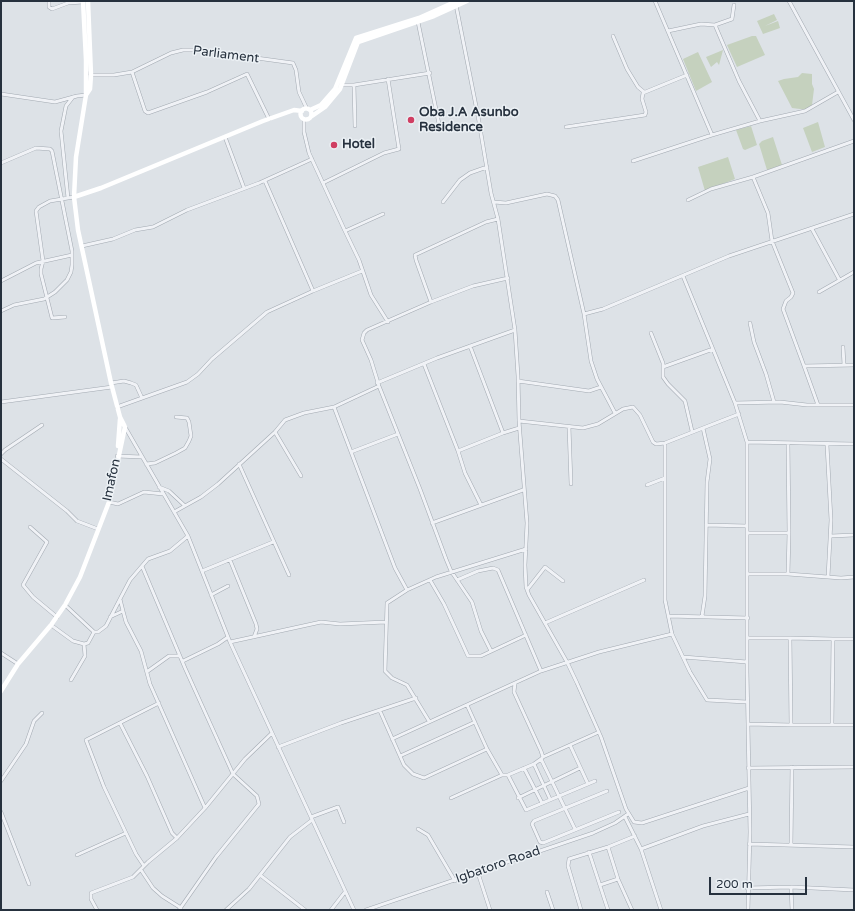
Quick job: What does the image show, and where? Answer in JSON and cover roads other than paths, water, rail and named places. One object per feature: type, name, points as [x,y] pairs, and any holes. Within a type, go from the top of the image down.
[{"type":"street","points":[[48,1],[49,7],[52,8],[68,2],[83,2],[86,95],[76,157],[74,197],[82,246],[120,417],[188,536],[230,642],[354,910]]},
{"type":"street","points":[[1,94],[56,102],[86,95],[90,89],[91,74],[88,1]]},
{"type":"street","points":[[388,322],[371,295],[345,231],[312,159],[304,132],[304,119],[301,116],[326,101],[335,89],[353,41],[356,38],[419,18],[456,2],[467,1]]},
{"type":"street","points":[[655,1],[712,135]]},
{"type":"street","points":[[789,1],[854,120]]},
{"type":"street","points":[[65,316],[52,318],[40,269],[43,261],[36,211],[39,207],[50,201],[74,197],[101,188],[269,119],[294,110],[308,111],[331,101],[342,85],[358,42],[418,22],[456,2]]},
{"type":"street","points":[[456,2],[498,219],[515,330],[519,428],[523,490],[527,523],[525,565],[527,590],[567,662],[599,732],[661,910]]},
{"type":"street","points":[[668,31],[694,25],[715,25],[732,19],[734,5]]},
{"type":"street","points":[[418,22],[430,73],[439,124]]},
{"type":"street","points":[[715,25],[739,81],[760,121]]},
{"type":"street","points":[[613,36],[627,69],[638,87],[644,92]]},
{"type":"street","name":"Parliament","points":[[91,74],[114,75],[132,72],[171,53],[183,50],[198,50],[293,63],[296,70],[299,92],[308,111]]},
{"type":"street","points":[[86,66],[91,74]]},
{"type":"street","points":[[132,72],[145,111],[148,113],[207,92],[247,74],[269,119]]},
{"type":"street","points":[[342,85],[430,73]]},
{"type":"street","points":[[644,92],[687,75]]},
{"type":"street","points":[[323,183],[386,152],[397,150],[399,146],[388,79]]},
{"type":"street","points":[[354,84],[355,126]]},
{"type":"street","points":[[566,127],[645,115],[646,112],[642,99],[644,92]]},
{"type":"street","points":[[633,160],[760,121],[805,112],[838,92]]},
{"type":"street","points":[[68,198],[61,131],[66,106],[73,97]]},
{"type":"street","points":[[304,119],[309,119],[308,111]]},
{"type":"street","points":[[225,137],[244,188]]},
{"type":"street","points":[[688,200],[711,189],[754,177],[854,141]]},
{"type":"street","points":[[1,163],[31,149],[50,148],[55,160],[72,255],[71,272],[61,287],[47,297],[14,305],[1,312]]},
{"type":"street","points":[[82,246],[110,240],[135,230],[153,228],[187,210],[265,180],[312,159]]},
{"type":"street","points":[[443,202],[460,180],[470,173],[487,167]]},
{"type":"street","points":[[754,177],[768,213],[772,241],[793,293],[786,301],[783,309],[818,405]]},
{"type":"street","points":[[265,180],[313,291]]},
{"type":"street","points":[[494,202],[506,203],[547,194],[557,198],[584,314],[591,361],[601,387],[615,413]]},
{"type":"street","points":[[345,231],[383,214]]},
{"type":"street","points":[[584,314],[603,309],[729,256],[854,214]]},
{"type":"street","points":[[431,302],[415,255],[486,222],[498,219]]},
{"type":"street","points":[[812,229],[839,279]]},
{"type":"street","points":[[1,281],[33,264],[72,255]]},
{"type":"street","points":[[117,407],[187,382],[198,374],[212,359],[267,312],[362,271]]},
{"type":"street","points":[[819,292],[839,279],[854,272]]},
{"type":"street","points":[[683,276],[735,403],[747,442],[747,702],[749,788],[748,910]]},
{"type":"street","points":[[491,651],[481,631],[472,602],[451,572],[378,384],[371,360],[362,340],[367,330],[431,302],[473,286],[508,278]]},
{"type":"street","points":[[750,323],[754,342],[766,374],[774,402]]},
{"type":"street","points":[[174,512],[212,490],[276,432],[285,420],[294,416],[334,407],[378,384],[424,364],[515,330]]},
{"type":"street","points":[[651,333],[663,367],[662,373],[668,384],[685,401],[692,431]]},
{"type":"street","points":[[470,346],[504,433]]},
{"type":"street","points":[[843,347],[844,365]]},
{"type":"street","points":[[663,367],[713,349]]},
{"type":"street","points":[[424,364],[465,473],[481,505]]},
{"type":"street","points":[[804,366],[854,365]]},
{"type":"street","points":[[1,402],[112,385],[124,381],[136,385],[142,398]]},
{"type":"street","points":[[518,381],[589,391],[601,387]]},
{"type":"street","points":[[735,403],[774,402],[818,405],[854,405]]},
{"type":"street","points":[[334,407],[395,568],[407,590]]},
{"type":"street","points":[[519,422],[569,427],[588,427],[598,424],[623,409],[634,407],[640,415],[653,442],[656,444],[665,443],[692,431],[739,414]]},
{"type":"street","points":[[119,449],[120,417]]},
{"type":"street","points":[[146,464],[155,463],[185,448],[191,436],[189,422],[186,418],[176,417]]},
{"type":"street","points":[[1,454],[42,424]]},
{"type":"street","points":[[119,449],[125,427]]},
{"type":"street","points":[[569,427],[571,484]]},
{"type":"street","points":[[458,451],[519,428]]},
{"type":"street","points":[[702,616],[707,482],[710,459],[703,428]]},
{"type":"street","points":[[276,432],[301,476]]},
{"type":"street","points":[[351,452],[398,434]]},
{"type":"street","points":[[747,442],[828,445],[854,444]]},
{"type":"street","points":[[665,443],[665,600],[672,634],[703,697],[707,700],[747,702]]},
{"type":"street","points":[[788,443],[788,574]]},
{"type":"street","points":[[828,445],[830,536],[828,577]]},
{"type":"street","name":"Imafon","points":[[1,691],[18,664],[66,605],[80,578],[109,502],[119,449]]},
{"type":"street","points":[[117,456],[142,457]]},
{"type":"street","points":[[1,459],[77,521],[98,529]]},
{"type":"street","points":[[239,464],[289,575]]},
{"type":"street","points":[[647,485],[665,478]]},
{"type":"street","points":[[159,487],[168,490],[184,506]]},
{"type":"street","points":[[432,523],[523,490]]},
{"type":"street","points":[[109,502],[118,504],[144,492],[163,494]]},
{"type":"street","points":[[706,525],[747,526]]},
{"type":"street","points":[[30,527],[47,542],[23,585],[33,597],[57,616]]},
{"type":"street","points":[[747,533],[789,534]]},
{"type":"street","points":[[51,625],[73,641],[84,644],[88,643],[94,632],[98,632],[106,626],[130,580],[148,559],[170,550],[188,536]]},
{"type":"street","points":[[830,536],[854,536]]},
{"type":"street","points":[[202,571],[273,542]]},
{"type":"street","points":[[429,721],[408,684],[392,678],[385,671],[387,603],[407,590],[430,580],[526,549]]},
{"type":"street","points":[[230,560],[256,624],[257,629],[254,637]]},
{"type":"street","points":[[142,566],[182,661],[234,774],[257,796],[259,804],[216,857],[180,909],[153,888],[104,788],[86,740],[159,703]]},
{"type":"street","points":[[527,590],[545,567],[563,581]]},
{"type":"street","points":[[457,580],[478,572],[496,569],[541,671]]},
{"type":"street","points":[[747,574],[854,577]]},
{"type":"street","points":[[430,580],[444,604],[468,656],[480,656],[526,635]]},
{"type":"street","points":[[545,623],[644,580]]},
{"type":"street","points":[[211,595],[228,586]]},
{"type":"street","points":[[120,599],[126,622],[139,645],[148,671],[148,678],[205,808]]},
{"type":"street","points":[[66,605],[94,632]]},
{"type":"street","points":[[110,617],[123,611]]},
{"type":"street","points":[[668,616],[748,618]]},
{"type":"street","points":[[230,642],[321,622],[340,624],[386,622]]},
{"type":"street","points":[[392,738],[541,671],[567,662],[672,634]]},
{"type":"street","points":[[182,661],[218,644],[228,637]]},
{"type":"street","points":[[748,638],[854,639]]},
{"type":"street","points":[[790,638],[791,725]]},
{"type":"street","points":[[832,724],[833,639]]},
{"type":"street","points":[[71,680],[85,656],[84,644]]},
{"type":"street","points":[[1,653],[18,664]]},
{"type":"street","points":[[148,671],[169,656],[180,656]]},
{"type":"street","points":[[683,657],[747,662]]},
{"type":"street","points":[[515,683],[514,692],[542,758],[575,829]]},
{"type":"street","points":[[505,688],[514,692]]},
{"type":"street","points":[[278,747],[341,723],[416,698]]},
{"type":"street","points":[[467,705],[487,749],[502,775]]},
{"type":"street","points":[[380,711],[400,756],[409,771],[424,778],[487,749]]},
{"type":"street","points":[[1,781],[26,744],[34,721],[42,713]]},
{"type":"street","points":[[400,756],[475,722]]},
{"type":"street","points":[[120,723],[147,776],[172,833],[177,838]]},
{"type":"street","points":[[748,724],[854,725]]},
{"type":"street","points":[[451,798],[502,775],[508,775],[534,764],[542,758],[599,732]]},
{"type":"street","points":[[97,910],[91,899],[91,893],[132,877],[177,838],[205,808],[256,747],[272,733]]},
{"type":"street","points":[[570,745],[588,784]]},
{"type":"street","points":[[534,764],[550,799]]},
{"type":"street","points":[[791,845],[792,767]]},
{"type":"street","points":[[748,768],[854,767]]},
{"type":"street","points":[[524,768],[542,803]]},
{"type":"street","points":[[518,798],[580,768]]},
{"type":"street","points":[[508,775],[518,798],[526,810],[595,781]]},
{"type":"street","points":[[627,815],[634,822],[642,823],[749,788]]},
{"type":"street","points":[[607,791],[534,821],[532,824],[540,842],[543,843],[619,812]]},
{"type":"street","points":[[227,910],[242,896],[260,875],[281,846],[311,818],[338,807],[344,822]]},
{"type":"street","points":[[1,812],[2,819],[29,884]]},
{"type":"street","points":[[641,849],[702,826],[749,814]]},
{"type":"street","name":"Igbatoro Road","points":[[366,910],[593,833],[627,815]]},
{"type":"street","points":[[418,829],[428,835],[455,881]]},
{"type":"street","points":[[77,855],[126,833]]},
{"type":"street","points":[[581,910],[568,866],[568,862],[571,857],[608,847],[634,836]]},
{"type":"street","points":[[749,844],[854,847]]},
{"type":"street","points":[[608,847],[618,879],[632,910]]},
{"type":"street","points":[[590,852],[608,910]]},
{"type":"street","points":[[478,873],[490,910]]},
{"type":"street","points":[[260,875],[305,910]]},
{"type":"street","points":[[600,885],[618,879]]},
{"type":"street","points":[[747,888],[791,887],[854,890]]},
{"type":"street","points":[[791,887],[792,910]]},
{"type":"street","points":[[331,910],[345,892]]},
{"type":"street","points":[[547,892],[552,910]]},
{"type":"place","name":"Oba J.A Asunbo Residence","points":[[411,120]]},
{"type":"place","name":"Hotel","points":[[334,145]]}]
